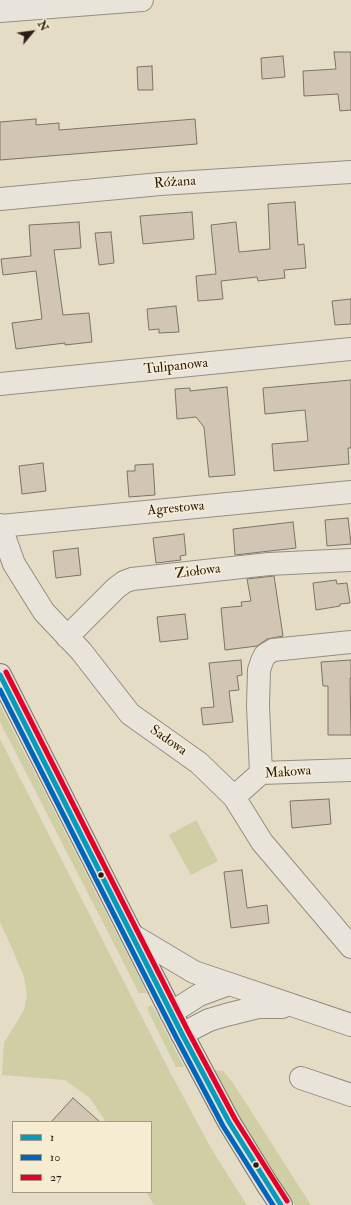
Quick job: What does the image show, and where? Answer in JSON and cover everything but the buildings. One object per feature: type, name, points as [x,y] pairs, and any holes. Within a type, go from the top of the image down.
[{"type":"main road","points":[[0,675],[182,1034],[229,1122],[281,1205]]},
{"type":"street","points":[[0,11],[142,0]]},
{"type":"street","name":"Różana","points":[[0,199],[160,184],[351,172]]},
{"type":"street","name":"Tulipanowa","points":[[0,384],[351,349]]},
{"type":"street","name":"Agrestowa","points":[[0,525],[351,492]]},
{"type":"street","name":"Sadowa","points":[[0,525],[14,564],[44,612],[81,651],[130,714],[199,763],[234,797],[262,842],[351,947]]},
{"type":"street","name":"Ziołowa","points":[[67,637],[116,588],[124,582],[269,564],[351,560]]},
{"type":"street","points":[[261,773],[258,706],[259,670],[266,655],[273,650],[351,642]]},
{"type":"street","name":"Makowa","points":[[234,797],[261,773],[351,770]]},
{"type":"street","points":[[132,935],[194,972],[351,1026]]},
{"type":"street","points":[[171,1013],[199,995],[229,984]]},
{"type":"street","points":[[182,1034],[209,1020],[258,1007],[295,1006]]},
{"type":"street","points":[[300,1078],[351,1095]]},
{"type":"shaded area","points":[[0,705],[147,993],[139,993],[0,722]]},
{"type":"shaded area","points":[[0,739],[170,1072],[212,1150],[247,1205],[154,1205],[147,1193],[152,1193],[152,1121],[105,1121],[90,1098],[65,1080],[2,1075],[4,1043],[24,1010],[27,995],[24,977],[0,922]]},
{"type":"shaded area","points":[[196,820],[218,861],[191,875],[169,835]]},
{"type":"shaded area","points":[[152,1005],[184,1067],[176,1067],[148,1011],[148,1007]]},
{"type":"shaded area","points":[[214,1070],[223,1071],[233,1083],[311,1205],[295,1205],[261,1156]]},
{"type":"transit line","name":"27","points":[[6,672],[188,1031],[235,1119],[287,1201]]},
{"type":"transit line","name":"1","points":[[0,675],[182,1034],[229,1122],[281,1205]]},
{"type":"transit line","name":"10","points":[[0,690],[176,1037],[223,1126],[273,1205]]}]
